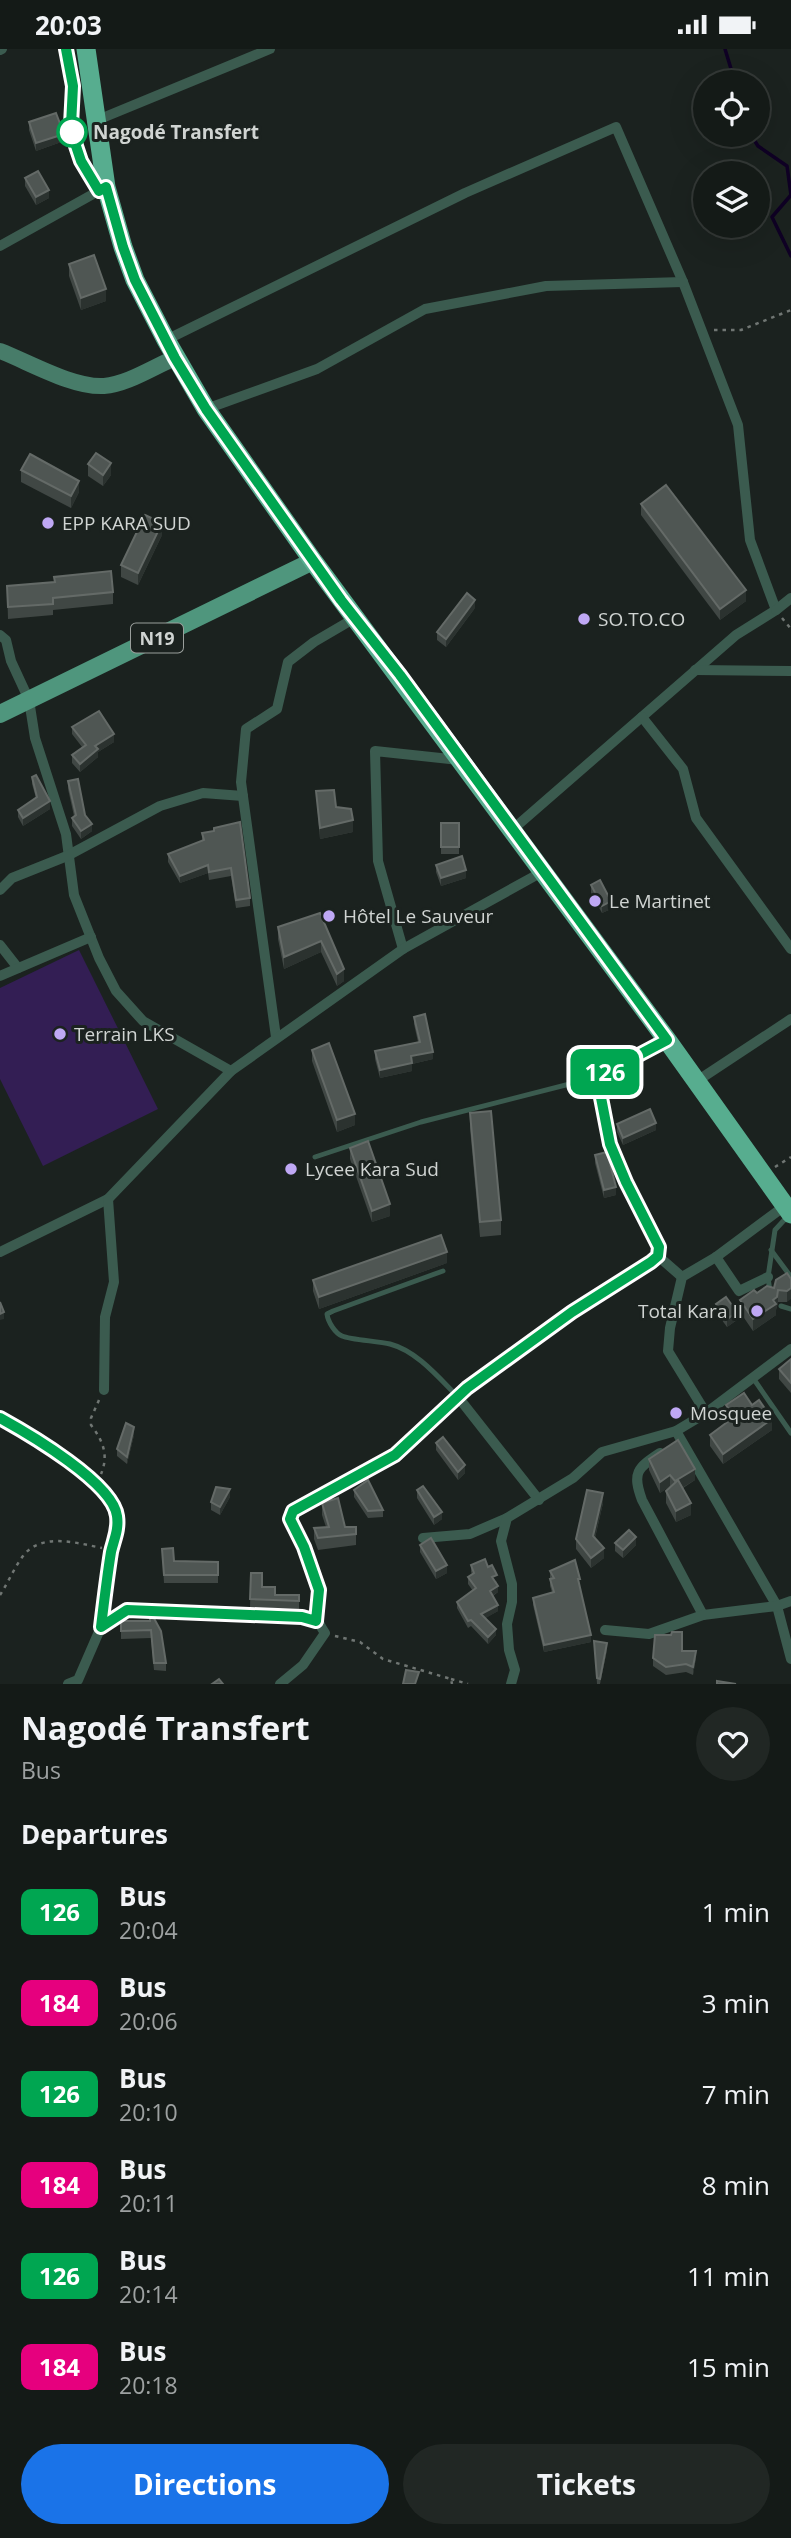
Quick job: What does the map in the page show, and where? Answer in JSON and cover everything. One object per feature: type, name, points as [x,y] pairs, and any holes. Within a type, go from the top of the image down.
[{"type":"highway","points":[[86,49],[103,189],[135,280],[175,358],[206,409],[313,562],[462,760],[789,1211]]},
{"type":"main road","points":[[0,351],[84,384],[104,386],[121,382],[175,358]]},
{"type":"main road","name":"N19","points":[[0,714],[313,562]]},
{"type":"street","points":[[0,246],[103,189],[81,161],[76,146],[71,125],[73,86],[66,49]]},
{"type":"street","points":[[95,121],[264,50]]},
{"type":"street","points":[[166,340],[465,193],[616,127],[683,282],[738,425],[750,540],[776,610]]},
{"type":"street","points":[[206,409],[317,369],[425,309],[546,286],[683,282]]},
{"type":"street","points":[[512,830],[736,635],[791,598]]},
{"type":"street","points":[[276,1037],[241,782],[246,729],[277,709],[288,662],[314,642],[355,618]]},
{"type":"street","points":[[0,635],[6,640],[11,661],[29,700],[35,738],[66,834],[74,895],[116,991],[143,1021],[231,1071]]},
{"type":"street","points":[[695,670],[791,671]]},
{"type":"street","points":[[642,717],[683,769],[696,818],[791,949]]},
{"type":"street","points":[[403,949],[378,861],[375,751],[462,760]]},
{"type":"street","points":[[0,890],[12,878],[67,856],[160,806],[202,793],[243,796]]},
{"type":"street","points":[[0,1252],[108,1199],[231,1071],[276,1037],[403,949],[542,872]]},
{"type":"street","points":[[0,976],[91,937]]},
{"type":"street","points":[[0,945],[18,968]]},
{"type":"street","points":[[697,1081],[791,1019]]},
{"type":"street","points":[[658,1256],[659,1247],[610,1144],[597,1077],[667,1040]]},
{"type":"street","points":[[104,1391],[105,1317],[114,1282],[108,1199]]},
{"type":"street","points":[[706,1413],[668,1351],[670,1328],[682,1277],[789,1211]]},
{"type":"street","points":[[658,1256],[682,1277]]},
{"type":"street","points":[[316,1621],[319,1590],[290,1515],[395,1455],[467,1388],[572,1312],[658,1256]]},
{"type":"street","points":[[716,1257],[739,1291],[768,1277]]},
{"type":"street","points":[[703,1615],[642,1500],[636,1483],[638,1472],[645,1463],[706,1413],[791,1349]]},
{"type":"street","points":[[458,1397],[539,1500]]},
{"type":"street","points":[[0,1418],[98,1483],[117,1513],[118,1532],[112,1549],[101,1627],[76,1683]]},
{"type":"street","points":[[423,1538],[470,1534],[539,1500],[573,1478],[602,1452],[678,1436]]},
{"type":"street","points":[[678,1436],[777,1606],[791,1659]]},
{"type":"street","points":[[506,1518],[501,1541],[512,1584],[512,1602],[507,1623],[509,1650],[515,1670],[510,1684]]},
{"type":"street","points":[[606,1630],[649,1634],[703,1615],[777,1606],[791,1601]]},
{"type":"street","points":[[101,1627],[127,1610],[302,1617],[316,1621],[325,1633],[303,1665],[280,1684]]},
{"type":"lane","points":[[316,1157],[421,1122],[597,1077]]},
{"type":"lane","points":[[771,1295],[768,1277],[771,1250],[776,1227],[789,1211]]},
{"type":"lane","points":[[771,1250],[791,1277]]},
{"type":"lane","points":[[443,1271],[333,1311],[327,1314],[327,1319],[342,1336],[394,1345],[404,1350],[430,1368],[458,1397]]},
{"type":"lane","points":[[781,1306],[791,1309]]},
{"type":"lane","points":[[753,1378],[791,1433]]},
{"type":"path","points":[[701,327],[741,330],[791,310]]},
{"type":"path","points":[[98,1483],[106,1462],[105,1451],[100,1437],[91,1425],[91,1417],[104,1391]]},
{"type":"path","points":[[0,1595],[25,1554],[37,1544],[64,1541],[112,1549]]},
{"type":"path","points":[[325,1633],[360,1642],[383,1659],[452,1682],[468,1684]]},
{"type":"shaded area","name":"Terrain LKS","points":[[79,950],[158,1109],[43,1166],[0,1079],[0,988]]},
{"type":"building","points":[[56,113],[64,134],[36,143],[29,122]]},
{"type":"building","points":[[38,171],[49,190],[36,197],[25,178]]},
{"type":"building","points":[[94,255],[106,289],[81,298],[69,264]]},
{"type":"building","points":[[96,453],[111,463],[103,475],[88,464]]},
{"type":"building","points":[[30,454],[79,481],[71,496],[21,470]]},
{"type":"building","points":[[666,485],[746,590],[720,609],[641,504]]},
{"type":"building","points":[[145,515],[162,523],[138,573],[121,565]]},
{"type":"building","points":[[111,571],[113,592],[53,598],[53,604],[8,607],[7,586],[55,582],[54,577]]},
{"type":"building","points":[[467,593],[475,600],[446,639],[437,632]]},
{"type":"building","points":[[99,711],[114,734],[95,746],[98,749],[80,764],[72,755],[86,745],[72,727]]},
{"type":"building","points":[[36,775],[50,801],[23,818],[18,810],[37,797],[32,777]]},
{"type":"building","points":[[78,779],[85,815],[92,824],[81,831],[72,818],[76,815],[68,781]]},
{"type":"building","points":[[334,790],[336,807],[351,809],[353,820],[320,828],[316,791]]},
{"type":"building","points":[[240,822],[250,898],[236,900],[231,868],[209,872],[208,865],[180,876],[168,854],[204,840],[202,833]]},
{"type":"building","points":[[441,823],[459,823],[459,847],[441,847]]},
{"type":"building","points":[[462,856],[466,870],[441,878],[436,865]]},
{"type":"building","points":[[600,880],[611,901],[602,906],[591,885]]},
{"type":"building","points":[[320,913],[344,969],[337,974],[321,941],[284,957],[278,927]]},
{"type":"building","points":[[425,1014],[433,1052],[411,1056],[412,1063],[380,1070],[375,1051],[420,1042],[414,1017]]},
{"type":"building","points":[[329,1043],[355,1114],[337,1120],[312,1050]]},
{"type":"building","points":[[650,1109],[656,1123],[623,1138],[617,1124]]},
{"type":"building","points":[[491,1111],[501,1220],[480,1222],[470,1113]]},
{"type":"building","points":[[368,1141],[390,1204],[372,1211],[350,1148]]},
{"type":"building","points":[[607,1152],[616,1187],[604,1190],[595,1155]]},
{"type":"building","points":[[441,1235],[447,1252],[319,1297],[313,1280]]},
{"type":"building","points":[[787,1273],[791,1279],[791,1288],[787,1291],[778,1290],[777,1297],[773,1300],[776,1304],[753,1319],[740,1300],[754,1290],[757,1293],[767,1286],[774,1288],[776,1280]]},
{"type":"building","points":[[726,1297],[737,1312],[727,1319],[716,1304]]},
{"type":"building","points":[[791,1359],[791,1383],[779,1369]]},
{"type":"building","points":[[744,1393],[752,1405],[759,1400],[772,1419],[723,1454],[710,1435],[734,1417],[726,1405]]},
{"type":"building","points":[[126,1423],[134,1427],[127,1457],[117,1449]]},
{"type":"building","points":[[443,1437],[465,1465],[458,1472],[436,1443]]},
{"type":"building","points":[[678,1440],[695,1469],[675,1481],[670,1475],[660,1482],[649,1459]]},
{"type":"building","points":[[368,1480],[383,1510],[368,1511],[354,1490]]},
{"type":"building","points":[[678,1480],[691,1503],[676,1511],[666,1491]]},
{"type":"building","points":[[423,1486],[442,1512],[434,1517],[417,1490]]},
{"type":"building","points":[[216,1487],[230,1489],[220,1507],[211,1502]]},
{"type":"building","points":[[587,1490],[603,1493],[593,1536],[604,1548],[591,1558],[576,1539]]},
{"type":"building","points":[[338,1498],[345,1527],[356,1527],[356,1534],[318,1538],[314,1528],[329,1527],[322,1503]]},
{"type":"building","points":[[629,1530],[636,1537],[623,1550],[615,1543]]},
{"type":"building","points":[[431,1538],[447,1565],[436,1571],[420,1545]]},
{"type":"building","points":[[173,1548],[174,1561],[218,1562],[218,1575],[164,1575],[162,1549]]},
{"type":"building","points":[[485,1559],[488,1567],[492,1565],[497,1575],[492,1577],[498,1586],[490,1591],[498,1605],[481,1614],[496,1629],[488,1637],[471,1620],[468,1621],[457,1602],[476,1588],[468,1577],[474,1573],[471,1565]]},
{"type":"building","points":[[575,1560],[591,1635],[544,1645],[533,1598],[554,1592],[550,1579],[554,1578],[550,1571]]},
{"type":"building","points":[[251,1573],[262,1573],[262,1587],[275,1587],[275,1595],[299,1595],[299,1601],[250,1599]]},
{"type":"building","points":[[150,1611],[161,1631],[166,1663],[154,1663],[151,1630],[121,1631],[121,1621],[150,1621]]},
{"type":"building","points":[[672,1632],[682,1632],[682,1651],[696,1651],[693,1667],[686,1664],[666,1667],[653,1658],[655,1635],[671,1635]]},
{"type":"building","points":[[594,1641],[607,1643],[600,1679],[597,1678]]},
{"type":"building","points":[[406,1670],[419,1672],[415,1684],[403,1684]]},
{"type":"waterway","points":[[725,49],[731,70]]},
{"type":"waterway","points":[[759,147],[787,166],[791,195],[772,217],[791,256]]},
{"type":"bus line","name":"126","points":[[0,1418],[98,1483],[114,1505],[118,1532],[112,1549],[101,1627],[127,1610],[302,1617],[316,1621],[319,1590],[304,1547],[290,1519],[293,1511],[395,1455],[467,1388],[572,1312],[651,1262],[658,1256],[659,1247],[610,1144],[597,1077],[667,1040],[400,675],[341,600],[206,409],[175,358],[135,280],[106,187],[99,191],[81,161],[71,125],[73,86],[66,49]]},
{"type":"place","name":"Nagodé Transfert","points":[[72,132]]},
{"type":"place","name":"EPP KARA SUD","points":[[48,523]]},
{"type":"place","name":"SO.TO.CO","points":[[584,619]]},
{"type":"place","name":"Le Martinet","points":[[595,901]]},
{"type":"place","name":"Hôtel Le Sauveur","points":[[329,916]]},
{"type":"place","name":"Terrain LKS","points":[[60,1034]]},
{"type":"place","name":"Lycee Kara Sud","points":[[291,1169]]},
{"type":"place","name":"Total Kara II","points":[[757,1311]]},
{"type":"place","name":"Mosquee","points":[[676,1413]]}]
